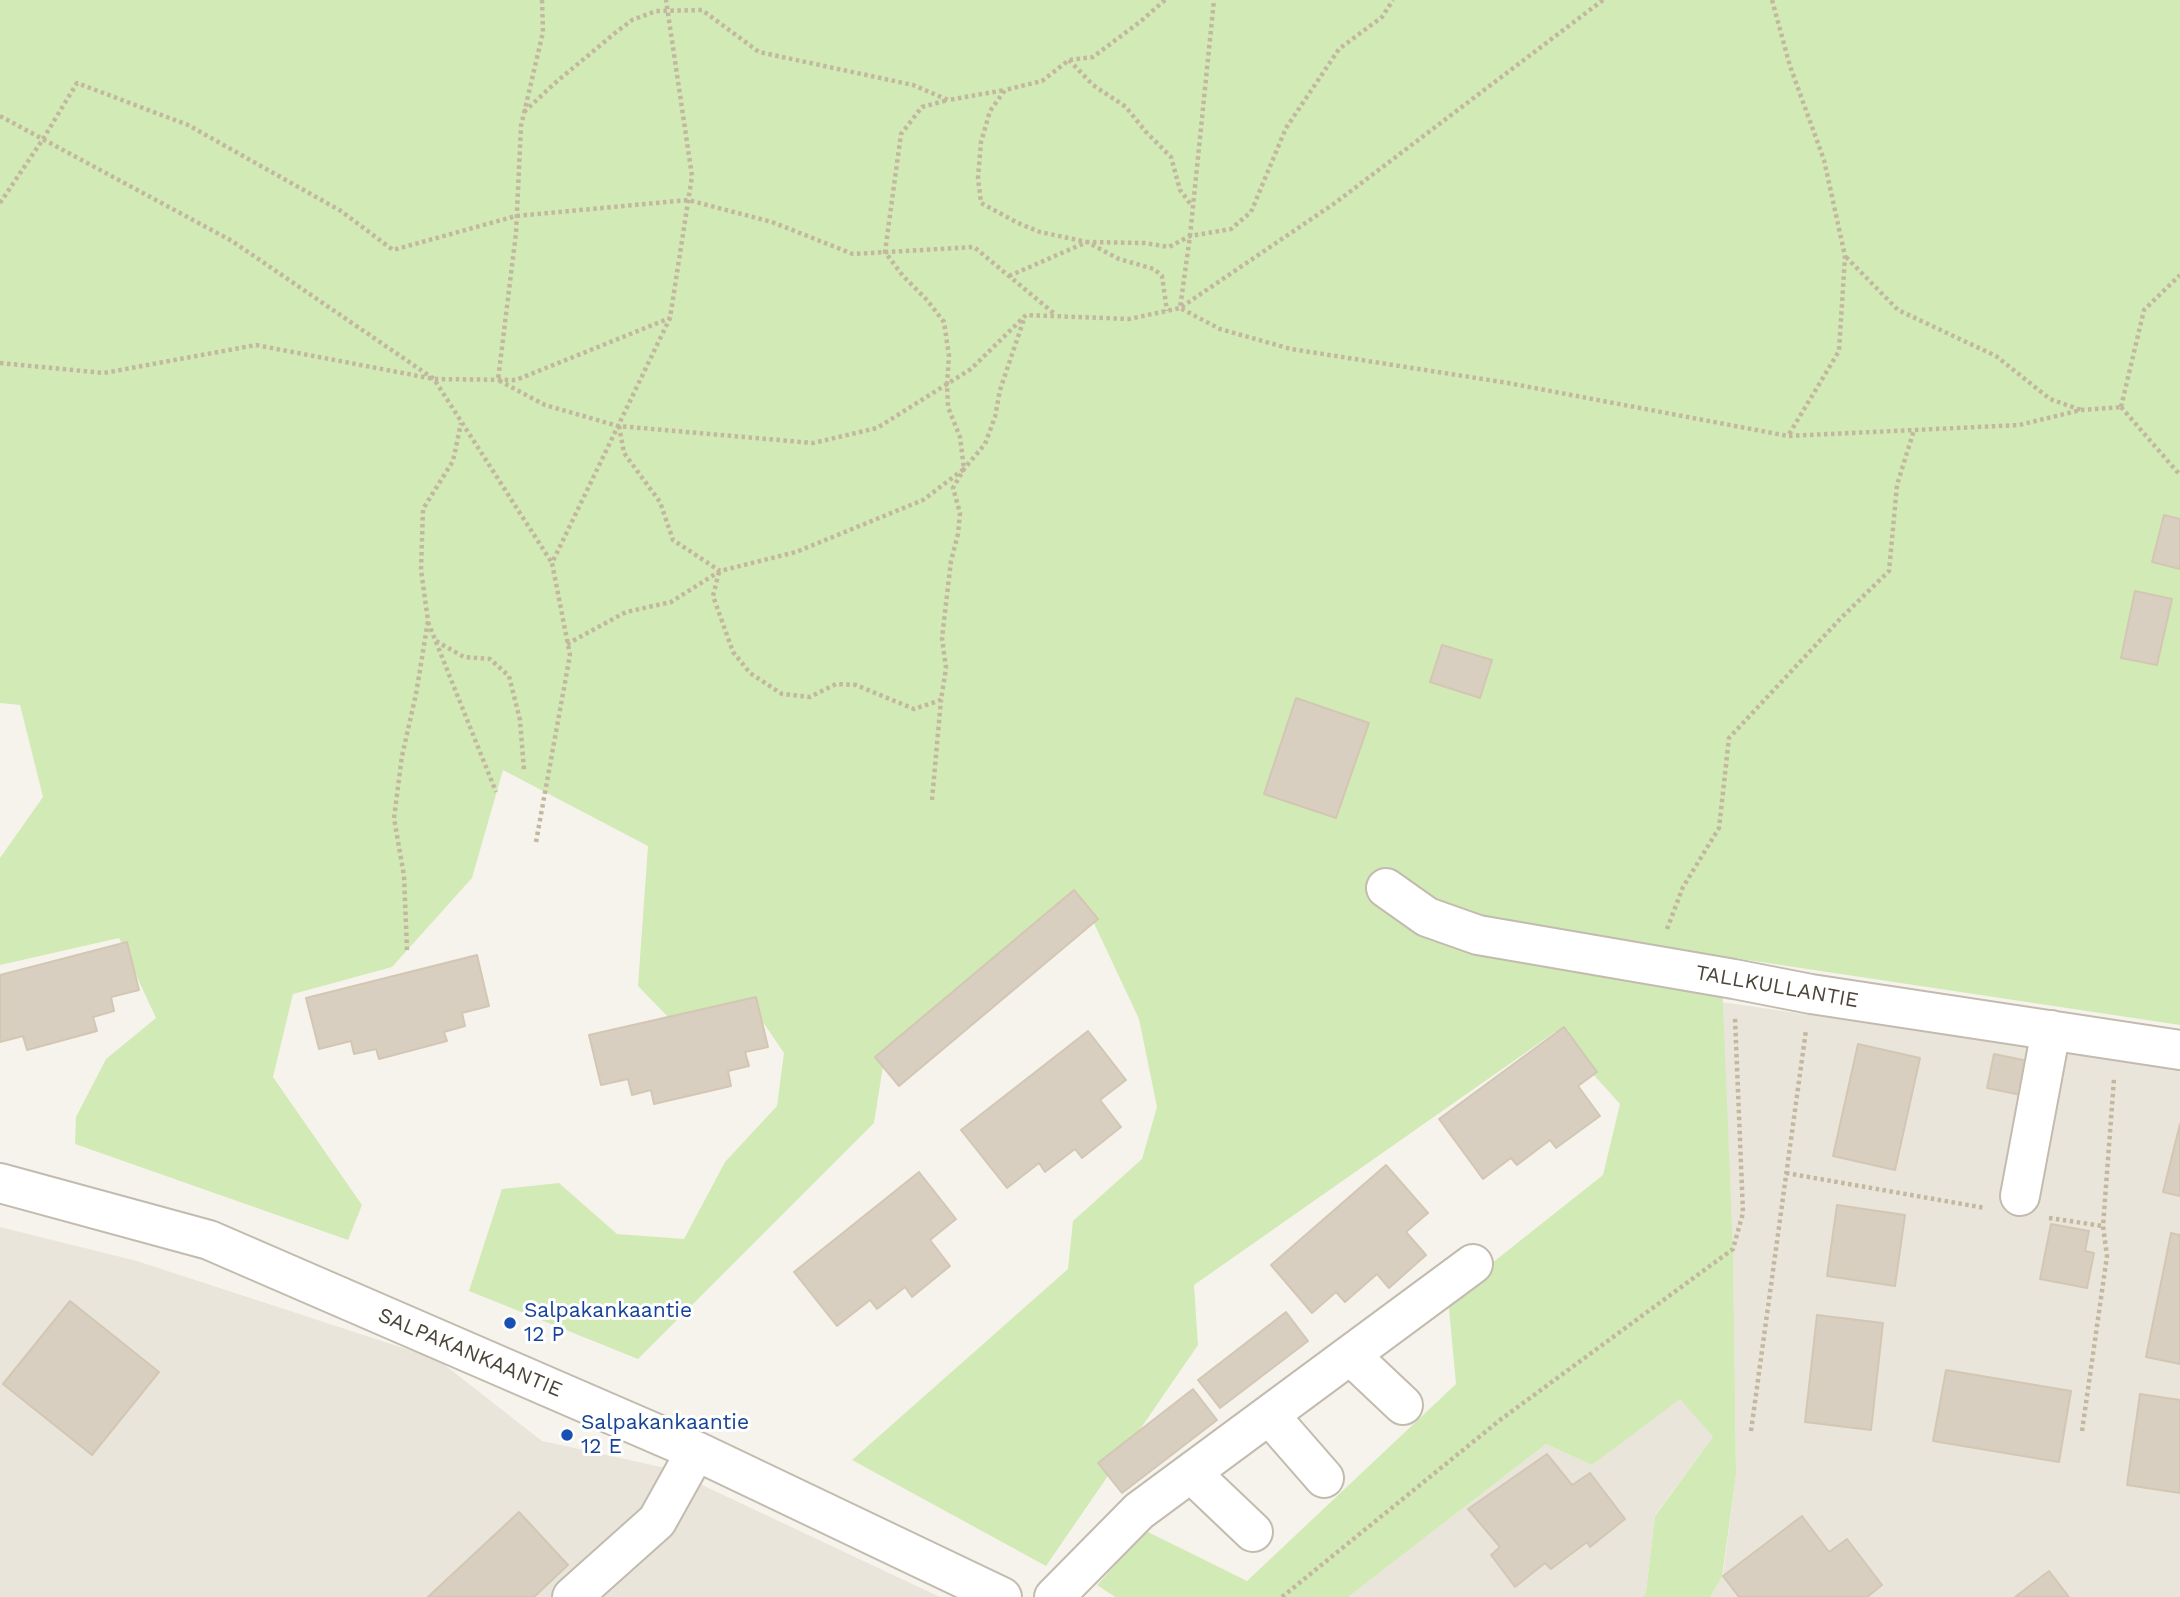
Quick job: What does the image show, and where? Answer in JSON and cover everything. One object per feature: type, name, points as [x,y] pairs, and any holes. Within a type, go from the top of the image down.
[{"type":"street","name":"TALLKULLANTIE","points":[[1386,888],[1427,917],[1478,935],[1811,994],[2180,1050]]},
{"type":"street","points":[[2017,1207],[2051,1030]]},
{"type":"street","name":"SALPAKANKAANTIE","points":[[0,1183],[209,1240],[696,1451],[1002,1597]]},
{"type":"street","points":[[1054,1597],[1139,1511],[1473,1264]]},
{"type":"street","points":[[1350,1355],[1402,1405]]},
{"type":"street","points":[[1269,1415],[1324,1478]]},
{"type":"street","points":[[572,1597],[657,1521],[696,1451]]},
{"type":"street","points":[[1191,1473],[1253,1532]]},
{"type":"path","points":[[498,380],[516,216],[521,125],[543,32],[542,0]]},
{"type":"path","points":[[552,563],[670,318],[692,176],[666,0]]},
{"type":"path","points":[[964,469],[960,437],[948,407],[949,356],[944,322],[886,252],[901,134],[922,107],[1042,81],[1069,60],[1093,57],[1165,0]]},
{"type":"path","points":[[1180,308],[1214,0]]},
{"type":"path","points":[[1005,90],[990,111],[981,142],[978,178],[981,203],[1040,233],[1087,242],[1146,243],[1169,247],[1190,236],[1231,229],[1251,212],[1286,128],[1339,49],[1382,18],[1393,0]]},
{"type":"path","points":[[498,380],[545,405],[618,426],[813,443],[877,428],[971,369],[1026,316],[1129,319],[1180,308],[1335,204],[1603,0]]},
{"type":"path","points":[[1772,0],[1790,66],[1824,160],[1845,256],[1839,351],[1788,436]]},
{"type":"path","points":[[524,113],[555,83],[632,20],[656,10],[702,10],[760,52],[913,85],[948,100]]},
{"type":"path","points":[[1069,60],[1093,85],[1126,107],[1171,157],[1180,190],[1193,207]]},
{"type":"path","points":[[0,203],[77,83],[188,125],[341,211],[393,250],[516,216],[688,200],[772,222],[853,254],[974,247],[1057,316]]},
{"type":"path","points":[[0,116],[232,241],[434,379],[552,563],[570,655],[536,842]]},
{"type":"path","points":[[1009,276],[1087,242]]},
{"type":"path","points":[[1087,242],[1119,259],[1154,269],[1162,276],[1167,311]]},
{"type":"path","points":[[1845,256],[1898,310],[1996,356],[2050,399],[2081,410]]},
{"type":"path","points":[[2121,407],[2144,310],[2180,275]]},
{"type":"path","points":[[1180,308],[1220,329],[1291,349],[1508,383],[1788,436],[2019,425],[2081,410],[2121,407]]},
{"type":"path","points":[[932,800],[946,668],[942,638],[960,513],[953,488],[964,469],[985,444],[995,417],[1000,390],[1026,316]]},
{"type":"path","points":[[0,363],[104,373],[256,345],[434,379],[516,380],[670,318]]},
{"type":"path","points":[[2121,407],[2180,475]]},
{"type":"path","points":[[461,422],[453,461],[423,509],[421,570],[428,621],[496,792]]},
{"type":"path","points":[[618,426],[624,453],[660,502],[673,540],[720,571]]},
{"type":"path","points":[[1653,965],[1683,887],[1719,828],[1729,738],[1841,618],[1889,571],[1897,485],[1914,430]]},
{"type":"path","points":[[567,644],[626,612],[671,602],[720,571],[796,552],[923,500],[964,469]]},
{"type":"path","points":[[720,571],[713,596],[733,652],[750,673],[782,694],[810,697],[836,684],[856,685],[914,709],[942,700]]},
{"type":"path","points":[[407,950],[404,876],[394,818],[402,756],[428,621]]},
{"type":"path","points":[[435,641],[464,657],[489,659],[509,676],[520,720],[524,770]]},
{"type":"path","points":[[1282,1597],[1500,1420],[1733,1249],[1742,1213],[1734,979]]},
{"type":"path","points":[[1751,1431],[1811,994]]},
{"type":"path","points":[[2082,1432],[2107,1256],[2103,1226],[2117,1040]]},
{"type":"path","points":[[1786,1173],[2017,1207],[2103,1226]]},
{"type":"shaded area","points":[[1722,1002],[2180,1070],[2180,1597],[1710,1597],[1723,1575],[1736,1475],[1733,1249]]},
{"type":"shaded area","points":[[0,1227],[137,1261],[437,1359],[542,1441],[666,1468],[940,1597],[0,1597]]},
{"type":"shaded area","points":[[1680,1398],[1713,1437],[1655,1515],[1646,1592],[1643,1597],[1348,1597],[1546,1444],[1592,1465]]},
{"type":"green space","points":[[0,0],[2180,0],[2180,1025],[1721,956],[1733,1249],[1736,1475],[1722,1577],[1710,1597],[1643,1597],[1646,1592],[1655,1516],[1713,1437],[1680,1399],[1592,1465],[1546,1444],[1348,1597],[1115,1597],[1097,1585],[1146,1531],[1247,1581],[1456,1384],[1448,1298],[1603,1175],[1620,1104],[1555,1032],[1194,1285],[1198,1345],[1046,1566],[852,1460],[1068,1269],[1073,1221],[1142,1159],[1157,1107],[1139,1019],[1084,902],[884,1060],[874,1123],[638,1359],[469,1291],[502,1189],[559,1183],[617,1234],[684,1239],[725,1162],[777,1106],[784,1053],[750,1003],[668,1017],[638,986],[648,846],[503,770],[472,878],[392,967],[293,994],[273,1077],[362,1205],[348,1240],[75,1144],[76,1117],[106,1059],[156,1018],[119,938],[0,965],[0,858],[43,797],[20,705],[0,703]]},
{"type":"building","points":[[2164,515],[2180,519],[2180,569],[2152,562]]},
{"type":"building","points":[[2135,591],[2172,599],[2157,665],[2121,658]]},
{"type":"building","points":[[1442,645],[1492,660],[1480,698],[1430,682]]},
{"type":"building","points":[[1296,698],[1369,723],[1336,818],[1264,794]]},
{"type":"building","points":[[1074,890],[1098,919],[899,1086],[875,1057]]},
{"type":"building","points":[[127,942],[139,990],[111,997],[114,1011],[93,1017],[97,1031],[27,1050],[23,1036],[0,1042],[0,975]]},
{"type":"building","points":[[477,955],[489,1006],[462,1013],[465,1026],[444,1032],[447,1041],[379,1059],[376,1049],[354,1054],[351,1041],[319,1049],[306,998]]},
{"type":"building","points":[[756,997],[768,1047],[745,1052],[749,1066],[728,1071],[731,1086],[654,1104],[651,1090],[632,1095],[628,1079],[601,1085],[589,1035]]},
{"type":"building","points":[[1564,1027],[1597,1072],[1578,1086],[1600,1116],[1556,1148],[1550,1140],[1517,1165],[1511,1158],[1483,1179],[1439,1119]]},
{"type":"building","points":[[1088,1031],[1126,1080],[1100,1100],[1121,1127],[1082,1158],[1075,1149],[1045,1172],[1039,1163],[1007,1188],[961,1130]]},
{"type":"building","points":[[1858,1044],[1920,1058],[1895,1170],[1833,1156]]},
{"type":"building","points":[[1994,1054],[2028,1061],[2021,1095],[1987,1088]]},
{"type":"building","points":[[2180,1124],[2180,1196],[2163,1192]]},
{"type":"building","points":[[1386,1165],[1428,1213],[1406,1232],[1426,1255],[1389,1288],[1377,1274],[1345,1302],[1336,1292],[1312,1313],[1271,1265]]},
{"type":"building","points":[[919,1172],[956,1219],[930,1240],[950,1266],[912,1297],[905,1287],[877,1309],[870,1300],[837,1326],[794,1272]]},
{"type":"building","points":[[1837,1205],[1905,1215],[1895,1286],[1827,1276]]},
{"type":"building","points":[[2051,1224],[2089,1231],[2085,1251],[2094,1253],[2087,1288],[2040,1279]]},
{"type":"building","points":[[2171,1233],[2180,1235],[2180,1364],[2146,1357]]},
{"type":"building","points":[[70,1301],[159,1372],[92,1455],[3,1384]]},
{"type":"building","points":[[1286,1312],[1308,1341],[1220,1408],[1198,1380]]},
{"type":"building","points":[[1817,1315],[1883,1323],[1871,1430],[1805,1422]]},
{"type":"building","points":[[1946,1370],[2071,1391],[2059,1462],[1933,1441]]},
{"type":"building","points":[[1193,1389],[1217,1420],[1122,1493],[1098,1463]]},
{"type":"building","points":[[2140,1394],[2180,1400],[2180,1493],[2127,1485]]},
{"type":"building","points":[[1547,1454],[1572,1485],[1590,1473],[1625,1519],[1590,1547],[1587,1542],[1551,1569],[1545,1563],[1515,1587],[1491,1555],[1500,1547],[1468,1509]]},
{"type":"building","points":[[519,1512],[568,1565],[534,1597],[428,1597]]},
{"type":"building","points":[[1802,1516],[1829,1552],[1847,1539],[1882,1585],[1867,1597],[1739,1597],[1723,1576]]},
{"type":"building","points":[[2049,1571],[2069,1597],[2015,1597]]},
{"type":"place","name":"Salpakankaantie 12 P","points":[[510,1323]]},
{"type":"place","name":"Salpakankaantie 12 E","points":[[567,1435]]}]
